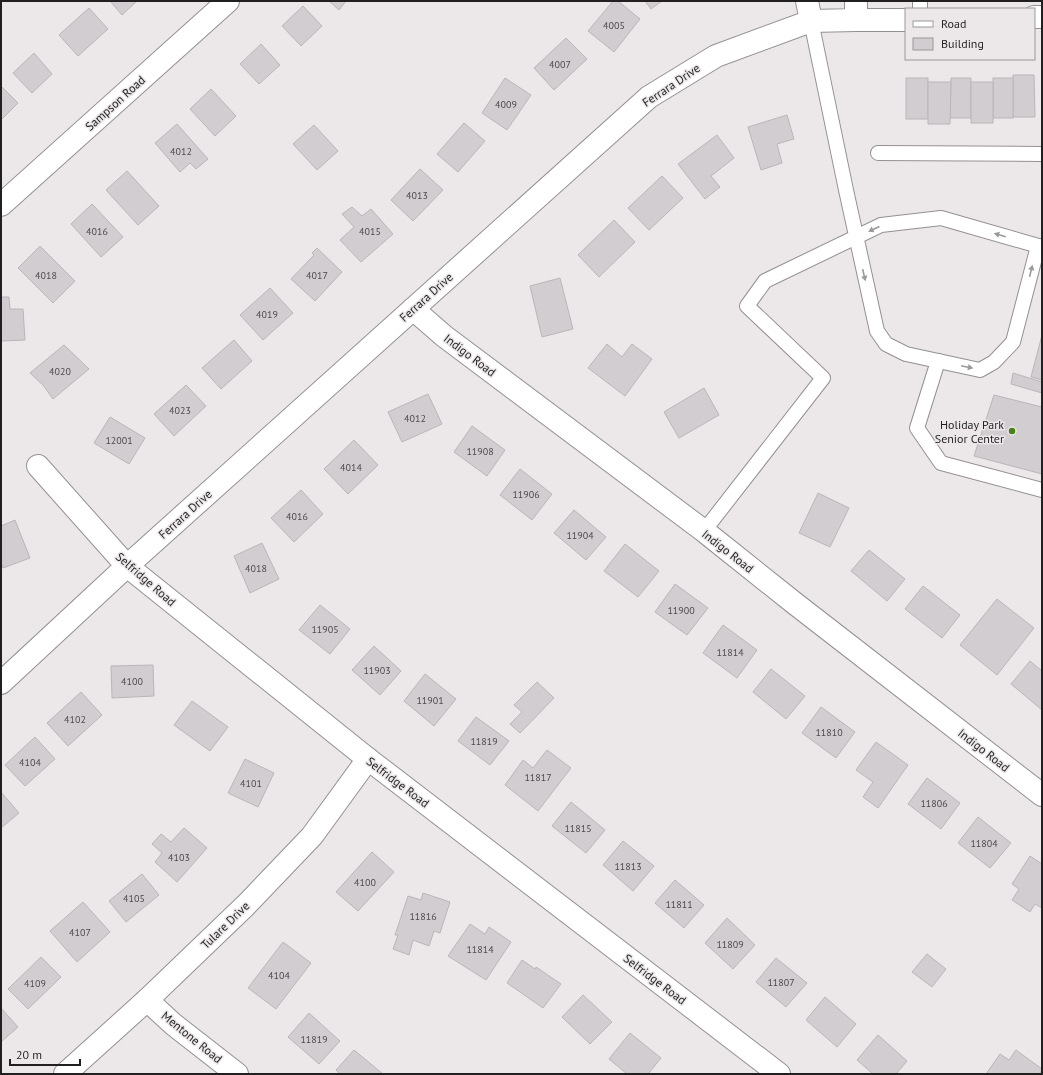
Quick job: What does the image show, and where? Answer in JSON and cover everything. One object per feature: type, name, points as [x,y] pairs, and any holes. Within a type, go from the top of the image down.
[{"type":"street","name":"Sampson Road","points":[[1,205],[228,1]]},
{"type":"street","name":"Ferrara Drive","points":[[1,683],[127,566],[649,97],[716,56],[809,11],[856,11],[905,20]]},
{"type":"street","name":"Indigo Road","points":[[413,309],[444,336],[704,532],[792,602],[1042,795]]},
{"type":"street","name":"Selfridge Road","points":[[38,466],[127,566],[368,759],[779,1074]]},
{"type":"street","name":"Tulare Drive","points":[[65,1074],[147,1000],[246,905],[312,836],[368,759]]},
{"type":"street","name":"Mentone Road","points":[[147,1000],[173,1024],[237,1074]]},
{"type":"lane","points":[[704,532],[823,378],[747,306],[765,281],[856,237],[881,225],[941,218],[1040,246],[1013,342],[994,362],[980,370],[906,354],[886,344],[877,331],[856,237],[809,11]]},
{"type":"lane","points":[[878,153],[1042,154]]},
{"type":"lane","points":[[938,361],[917,428],[941,463],[1042,490]]},
{"type":"building","points":[[110,1],[137,1],[122,15]]},
{"type":"building","points":[[329,1],[346,1],[339,10]]},
{"type":"building","points":[[613,1],[618,1],[640,19],[614,52],[588,31]]},
{"type":"building","points":[[645,1],[662,1],[651,9]]},
{"type":"building","points":[[303,6],[322,26],[301,46],[282,26]]},
{"type":"building","points":[[89,8],[108,29],[78,56],[59,35]]},
{"type":"building","points":[[566,38],[587,59],[554,90],[534,68]]},
{"type":"building","points":[[261,44],[280,65],[259,84],[240,64]]},
{"type":"building","points":[[34,53],[52,74],[32,93],[13,73]]},
{"type":"building","points":[[1013,75],[1034,75],[1035,117],[1013,117]]},
{"type":"building","points":[[505,78],[531,95],[507,130],[482,113]]},
{"type":"building","points":[[906,78],[928,78],[928,119],[906,119]]},
{"type":"building","points":[[951,78],[971,78],[971,118],[950,118]]},
{"type":"building","points":[[993,78],[1013,78],[1013,118],[993,118]]},
{"type":"building","points":[[928,82],[951,82],[950,124],[928,124]]},
{"type":"building","points":[[971,82],[993,82],[993,123],[971,123]]},
{"type":"building","points":[[1,86],[18,103],[1,120]]},
{"type":"building","points":[[211,89],[236,116],[215,136],[190,109]]},
{"type":"building","points":[[787,115],[794,139],[777,144],[782,163],[761,170],[748,127]]},
{"type":"building","points":[[464,123],[485,141],[458,172],[437,154]]},
{"type":"building","points":[[177,124],[208,159],[196,169],[190,163],[180,172],[155,143]]},
{"type":"building","points":[[314,125],[338,151],[317,170],[293,144]]},
{"type":"building","points":[[717,135],[734,158],[711,176],[720,187],[705,199],[678,164]]},
{"type":"building","points":[[420,169],[443,190],[413,221],[391,200]]},
{"type":"building","points":[[127,171],[159,206],[138,225],[106,190]]},
{"type":"building","points":[[662,176],[683,198],[649,230],[628,208]]},
{"type":"building","points":[[92,204],[123,237],[101,257],[71,224]]},
{"type":"building","points":[[352,207],[362,216],[371,209],[393,234],[361,262],[340,240],[354,227],[342,214]]},
{"type":"building","points":[[614,220],[635,242],[599,277],[578,255]]},
{"type":"building","points":[[40,246],[75,281],[53,303],[18,268]]},
{"type":"building","points":[[317,248],[342,272],[315,301],[291,279],[314,255],[312,253]]},
{"type":"building","points":[[560,278],[573,329],[542,337],[530,286]]},
{"type":"building","points":[[270,288],[293,313],[263,340],[240,315]]},
{"type":"building","points":[[1,297],[9,297],[10,309],[23,309],[25,340],[1,341]]},
{"type":"building","points":[[1042,335],[1042,380],[1031,377]]},
{"type":"building","points":[[234,340],[252,361],[221,389],[202,368]]},
{"type":"building","points":[[607,344],[622,357],[632,344],[652,359],[625,396],[588,368]]},
{"type":"building","points":[[64,345],[89,369],[53,399],[43,385],[30,373]]},
{"type":"building","points":[[1013,373],[1042,382],[1042,393],[1011,384]]},
{"type":"building","points":[[186,385],[206,406],[174,436],[154,414]]},
{"type":"building","points":[[704,388],[719,415],[679,438],[664,412]]},
{"type":"building","points":[[428,394],[442,424],[402,442],[388,412]]},
{"type":"building","name":"Holiday Park Senior Center","points":[[994,395],[1042,407],[1042,474],[974,456]]},
{"type":"building","points":[[110,417],[145,438],[129,464],[94,443]]},
{"type":"building","points":[[472,426],[505,450],[487,476],[454,452]]},
{"type":"building","points":[[354,440],[378,465],[348,494],[324,469]]},
{"type":"building","points":[[520,469],[552,494],[532,520],[500,495]]},
{"type":"building","points":[[301,490],[323,514],[294,542],[271,518]]},
{"type":"building","points":[[818,493],[849,508],[830,547],[799,533]]},
{"type":"building","points":[[574,510],[606,537],[586,560],[554,533]]},
{"type":"building","points":[[15,520],[30,558],[3,568],[1,562],[1,526]]},
{"type":"building","points":[[262,543],[279,579],[250,593],[234,556]]},
{"type":"building","points":[[625,544],[659,571],[638,597],[604,571]]},
{"type":"building","points":[[869,550],[905,579],[887,601],[851,571]]},
{"type":"building","points":[[675,584],[708,608],[687,635],[655,612]]},
{"type":"building","points":[[923,586],[960,615],[942,638],[905,609]]},
{"type":"building","points":[[997,599],[1034,628],[997,675],[960,645]]},
{"type":"building","points":[[320,605],[350,629],[330,654],[299,630]]},
{"type":"building","points":[[723,625],[757,650],[737,678],[703,653]]},
{"type":"building","points":[[374,646],[401,671],[380,695],[352,670]]},
{"type":"building","points":[[1030,661],[1042,671],[1042,710],[1011,684]]},
{"type":"building","points":[[153,665],[154,696],[112,698],[111,666]]},
{"type":"building","points":[[771,669],[805,696],[786,719],[753,692]]},
{"type":"building","points":[[425,674],[456,699],[434,726],[404,701]]},
{"type":"building","points":[[537,682],[554,698],[520,733],[510,724],[522,712],[514,705]]},
{"type":"building","points":[[81,692],[102,715],[68,746],[47,723]]},
{"type":"building","points":[[192,701],[228,727],[210,751],[174,725]]},
{"type":"building","points":[[821,707],[855,732],[836,758],[802,733]]},
{"type":"building","points":[[476,717],[509,741],[490,765],[458,741]]},
{"type":"building","points":[[35,737],[55,759],[25,786],[5,765]]},
{"type":"building","points":[[876,742],[908,765],[878,808],[863,797],[873,782],[856,770]]},
{"type":"building","points":[[547,750],[571,768],[538,811],[505,785],[523,760],[533,768]]},
{"type":"building","points":[[245,759],[274,773],[258,807],[228,793]]},
{"type":"building","points":[[927,778],[960,803],[941,829],[908,804]]},
{"type":"building","points":[[1,792],[19,813],[1,828]]},
{"type":"building","points":[[571,802],[605,830],[586,853],[552,826]]},
{"type":"building","points":[[978,817],[1011,843],[990,868],[958,843]]},
{"type":"building","points":[[184,828],[207,848],[177,882],[155,862],[162,853],[152,844],[161,834],[171,842]]},
{"type":"building","points":[[623,841],[654,866],[633,891],[603,865]]},
{"type":"building","points":[[372,852],[394,872],[358,911],[336,892]]},
{"type":"building","points":[[1030,856],[1042,864],[1042,908],[1035,904],[1030,912],[1012,900],[1019,889],[1012,884]]},
{"type":"building","points":[[142,874],[159,895],[126,922],[109,901]]},
{"type":"building","points":[[675,880],[704,905],[684,928],[655,903]]},
{"type":"building","points":[[423,893],[450,902],[440,933],[434,931],[429,946],[413,940],[409,955],[393,949],[398,935],[395,935],[408,896],[421,900]]},
{"type":"building","points":[[83,902],[110,932],[77,962],[50,931]]},
{"type":"building","points":[[727,918],[755,945],[733,969],[705,943]]},
{"type":"building","points":[[470,924],[485,934],[489,927],[511,942],[486,980],[448,956]]},
{"type":"building","points":[[283,942],[311,963],[276,1009],[248,988]]},
{"type":"building","points":[[927,954],[946,969],[932,987],[912,972]]},
{"type":"building","points":[[41,957],[61,977],[28,1009],[8,989]]},
{"type":"building","points":[[776,958],[807,983],[786,1007],[756,982]]},
{"type":"building","points":[[522,960],[535,969],[536,967],[561,984],[543,1008],[507,983]]},
{"type":"building","points":[[583,995],[612,1022],[590,1044],[562,1017]]},
{"type":"building","points":[[825,997],[856,1024],[837,1047],[806,1020]]},
{"type":"building","points":[[1,1008],[18,1027],[1,1042]]},
{"type":"building","points":[[309,1013],[340,1041],[319,1064],[288,1037]]},
{"type":"building","points":[[630,1033],[661,1058],[648,1074],[627,1074],[609,1059]]},
{"type":"building","points":[[878,1035],[907,1061],[896,1074],[873,1074],[857,1060]]},
{"type":"building","points":[[354,1050],[383,1074],[340,1074],[336,1070]]},
{"type":"building","points":[[1016,1050],[1042,1069],[1040,1074],[986,1074],[1000,1054],[1009,1060]]},
{"type":"place","name":"Holiday Park Senior Center","points":[[1012,431]]}]
